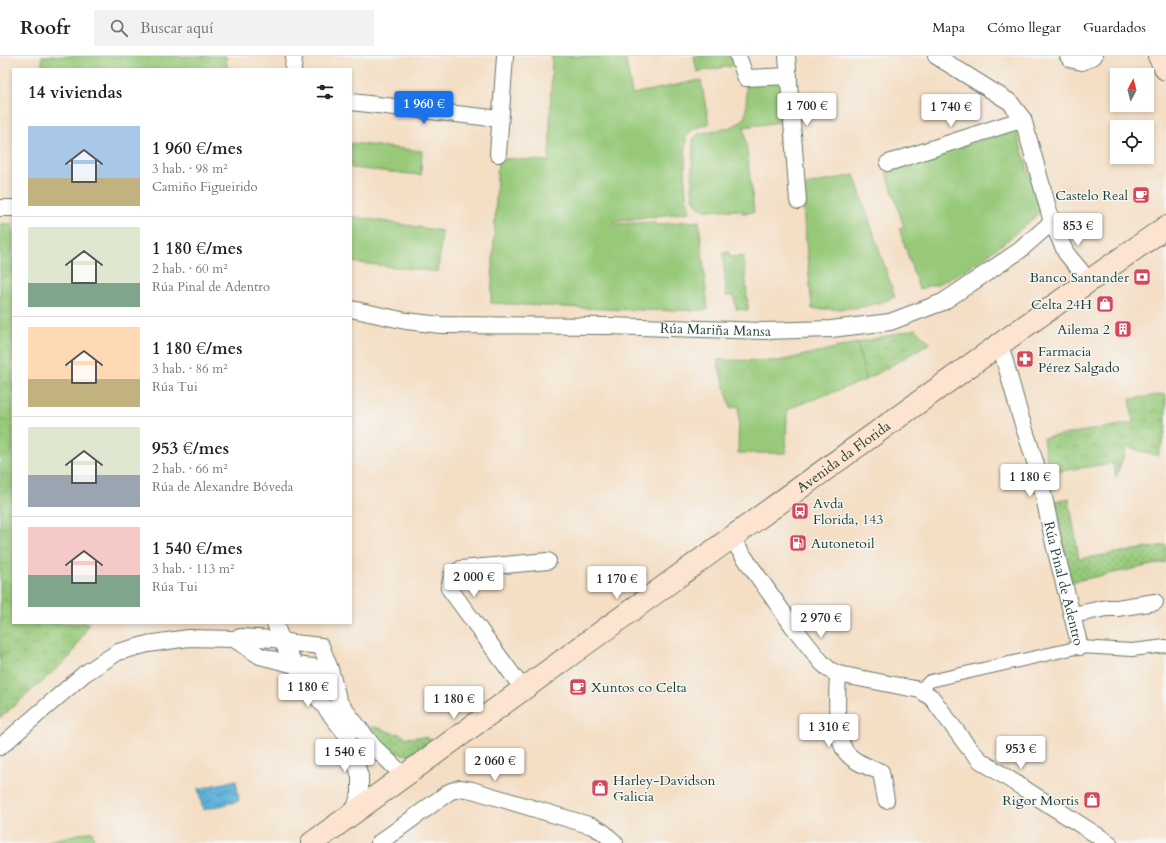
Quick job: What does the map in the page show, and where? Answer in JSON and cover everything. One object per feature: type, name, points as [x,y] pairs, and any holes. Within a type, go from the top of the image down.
[{"type":"main road","points":[[1159,56],[1166,69]]},
{"type":"main road","name":"Avenida da Florida","points":[[312,843],[731,538],[1000,344],[1166,227]]},
{"type":"street","points":[[293,68],[294,56]]},
{"type":"street","points":[[498,154],[505,56]]},
{"type":"street","points":[[738,56],[746,78],[789,76]]},
{"type":"street","points":[[787,56],[798,201]]},
{"type":"street","points":[[936,56],[1010,102],[1023,119],[1052,222],[1066,253],[1089,281]]},
{"type":"street","points":[[1068,56],[1070,59],[1082,62],[1094,56]]},
{"type":"street","points":[[352,102],[500,119]]},
{"type":"street","points":[[888,163],[1023,119]]},
{"type":"street","points":[[0,208],[12,208]]},
{"type":"street","name":"Rúa Mariña Mansa","points":[[352,309],[406,321],[441,325],[608,326],[765,331],[831,329],[890,322],[944,302],[1019,251],[1052,222]]},
{"type":"street","name":"Rúa Pinal de Adentro","points":[[1000,344],[1020,415],[1039,474],[1054,544],[1080,647],[1132,650],[1166,646]]},
{"type":"street","points":[[731,538],[792,625],[822,663],[830,670],[838,674],[920,690],[932,698],[968,748],[981,761],[1109,843]]},
{"type":"street","points":[[523,689],[449,588],[452,576],[461,569],[548,560]]},
{"type":"street","points":[[1072,615],[1107,608],[1117,608],[1155,602]]},
{"type":"street","points":[[238,638],[249,624]]},
{"type":"street","points":[[275,624],[282,642],[306,683],[346,734],[360,776],[360,793],[353,814]]},
{"type":"street","points":[[0,747],[84,674],[118,652],[148,644],[188,638],[273,639],[282,642],[321,646],[330,669],[339,702],[373,746],[404,777]]},
{"type":"street","points":[[238,638],[260,656],[295,665],[330,669]]},
{"type":"street","points":[[920,690],[930,681],[1080,647]]},
{"type":"street","points":[[838,674],[837,692],[840,736],[844,750],[854,759],[881,772],[886,800]]},
{"type":"street","points":[[346,734],[373,746]]},
{"type":"street","points":[[379,843],[449,792],[460,788],[472,790],[592,826],[603,832],[615,843]]},
{"type":"green space","points":[[42,56],[226,56],[227,68],[42,68]]},
{"type":"green space","points":[[552,56],[625,56],[632,94],[701,80],[709,124],[693,129],[686,137],[685,184],[690,212],[614,221],[614,224],[654,222],[655,225],[699,221],[708,310],[626,310],[491,303],[498,158],[549,161]]},
{"type":"green space","points":[[694,56],[733,56],[737,65],[697,72]]},
{"type":"green space","points":[[783,81],[787,121],[744,127],[754,212],[742,213],[741,210],[705,210],[701,208],[694,199],[692,187],[694,138],[698,134],[704,132],[733,126],[744,118],[746,111],[746,82]]},
{"type":"green space","points":[[1016,131],[1040,211],[1013,236],[976,263],[950,279],[936,285],[919,289],[899,228],[904,227],[886,171],[991,137]]},
{"type":"green space","points":[[352,143],[422,151],[421,175],[352,168]]},
{"type":"green space","points":[[854,175],[895,297],[864,307],[844,309],[812,309],[801,186]]},
{"type":"green space","points":[[352,216],[442,231],[438,272],[352,262]]},
{"type":"green space","points":[[0,224],[12,224],[12,624],[88,624],[88,626],[70,657],[0,718]]},
{"type":"green space","points":[[723,252],[729,252],[729,257],[744,256],[748,310],[736,309],[734,296],[726,296]]},
{"type":"green space","points":[[916,329],[930,343],[866,380],[857,343]]},
{"type":"green space","points":[[857,343],[866,380],[787,409],[786,453],[738,453],[739,406],[731,408],[717,360],[779,361]]},
{"type":"green space","points":[[1166,394],[1166,429],[1158,456],[1127,447],[1116,477],[1113,463],[1049,473],[1043,438],[1133,423],[1130,399]]},
{"type":"green space","points":[[1069,498],[1079,559],[1166,545],[1166,562],[1071,582],[1055,501]]},
{"type":"green space","points":[[372,727],[408,737],[429,738],[433,741],[418,752],[410,754],[397,753],[385,745],[369,729]]},
{"type":"green space","points":[[92,831],[95,843],[49,843],[49,841]]},
{"type":"water","points":[[236,780],[239,801],[203,810],[198,789]]},
{"type":"place","name":"Castelo Real","points":[[1141,195]]},
{"type":"place","name":"Banco Santander","points":[[1142,277]]},
{"type":"place","name":"Celta 24H","points":[[1105,304]]},
{"type":"place","name":"Ailema 2","points":[[1123,329]]},
{"type":"place","name":"Farmacia Pérez Salgado","points":[[1025,359]]},
{"type":"place","name":"Avda Florida, 143","points":[[800,511]]},
{"type":"place","name":"Autonetoil","points":[[798,543]]},
{"type":"place","name":"Xuntos co Celta","points":[[578,687]]},
{"type":"place","name":"Harley-Davidson Galicia","points":[[600,788]]},
{"type":"place","name":"Rigor Mortis","points":[[1092,800]]}]
